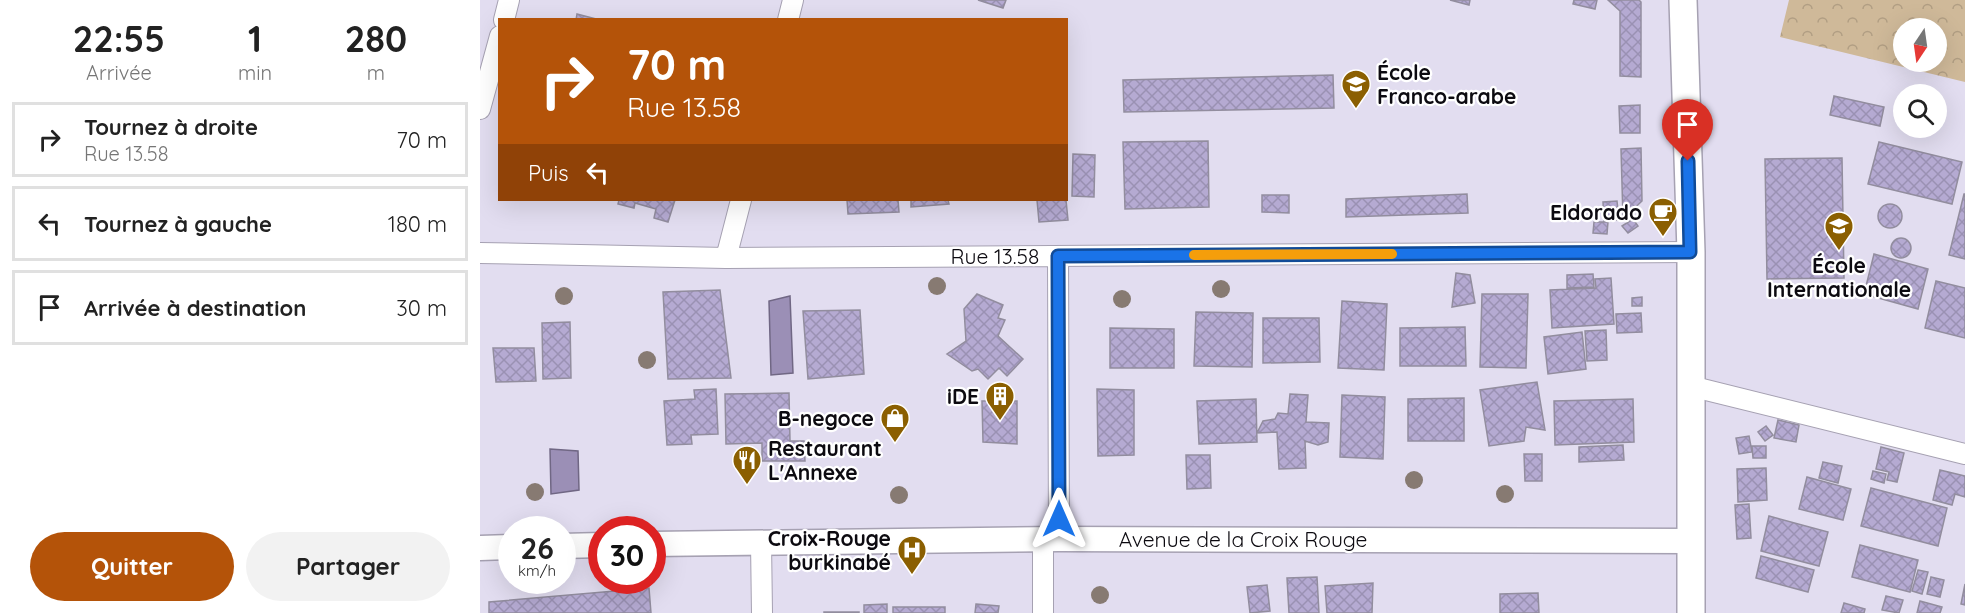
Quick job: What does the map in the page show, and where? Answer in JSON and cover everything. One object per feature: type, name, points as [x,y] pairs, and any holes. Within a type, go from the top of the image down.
[{"type":"main road","points":[[1683,0],[1690,252],[1690,613]]},
{"type":"street","points":[[504,18],[509,0]]},
{"type":"street","points":[[788,18],[793,0]]},
{"type":"street","points":[[480,109],[498,43]]},
{"type":"street","points":[[726,258],[741,201]]},
{"type":"street","name":"Rue 13.58","points":[[480,253],[726,258],[1690,252]]},
{"type":"street","points":[[1043,613],[1051,539],[1058,256]]},
{"type":"street","points":[[1690,386],[1965,454]]},
{"type":"street","name":"Avenue de la Croix Rouge","points":[[666,544],[1051,539],[1689,541]]},
{"type":"street","points":[[761,542],[762,613]]},
{"type":"street","points":[[480,548],[498,547]]},
{"type":"green space","points":[[1789,0],[1965,0],[1965,82],[1924,72],[1947,72],[1947,18],[1893,18],[1893,64],[1780,37]]},
{"type":"shaded area","points":[[790,296],[793,373],[771,375],[769,301]]},
{"type":"shaded area","points":[[550,449],[578,451],[579,490],[551,494]]},
{"type":"building","points":[[978,0],[1006,0],[1003,8]]},
{"type":"building","points":[[1450,0],[1470,0],[1469,5]]},
{"type":"building","points":[[1574,0],[1597,0],[1595,9],[1573,4]]},
{"type":"building","points":[[1608,0],[1639,0],[1641,2],[1641,77],[1620,76],[1620,11]]},
{"type":"building","points":[[577,14],[592,18],[576,18]]},
{"type":"building","points":[[1333,75],[1334,108],[1124,112],[1123,80]]},
{"type":"building","points":[[1834,96],[1884,107],[1880,126],[1830,115]]},
{"type":"building","points":[[1640,105],[1640,133],[1620,133],[1619,106]]},
{"type":"building","points":[[1208,141],[1209,207],[1125,209],[1123,142]]},
{"type":"building","points":[[1879,142],[1962,162],[1952,204],[1868,184]]},
{"type":"building","points":[[1641,148],[1642,201],[1623,219],[1621,149]]},
{"type":"building","points":[[1073,154],[1095,155],[1094,197],[1072,196]]},
{"type":"building","points":[[1842,158],[1844,278],[1767,279],[1765,159]]},
{"type":"building","points":[[1467,194],[1468,213],[1346,217],[1346,199]]},
{"type":"building","points":[[1965,194],[1965,259],[1949,255]]},
{"type":"building","points":[[1262,195],[1289,195],[1289,213],[1262,212]]},
{"type":"building","points":[[619,201],[675,201],[668,222],[654,218],[656,209],[635,203],[634,208],[618,204]]},
{"type":"building","points":[[847,201],[898,201],[899,212],[848,214]]},
{"type":"building","points":[[911,201],[948,201],[949,204],[911,207]]},
{"type":"building","points":[[1037,201],[1066,201],[1068,220],[1039,222]]},
{"type":"building","points":[[1617,201],[1619,220],[1604,221],[1603,202]]},
{"type":"building","points":[[1890,204],[1898,208],[1902,216],[1898,224],[1890,228],[1882,224],[1878,216],[1882,208]]},
{"type":"building","points":[[1633,219],[1638,226],[1628,233],[1622,226]]},
{"type":"building","points":[[1594,222],[1608,222],[1607,234],[1593,233]]},
{"type":"building","points":[[1901,238],[1908,241],[1911,248],[1908,255],[1901,258],[1894,255],[1891,248],[1894,241]]},
{"type":"building","points":[[1874,254],[1928,269],[1918,309],[1864,294]]},
{"type":"building","points":[[1456,273],[1470,275],[1475,303],[1452,307]]},
{"type":"building","points":[[1593,274],[1594,287],[1567,288],[1567,275]]},
{"type":"building","points":[[1611,278],[1614,324],[1552,328],[1550,290],[1596,288],[1595,279]]},
{"type":"building","points":[[1936,281],[1965,288],[1965,338],[1925,328]]},
{"type":"building","points":[[720,290],[731,378],[668,379],[663,292]]},
{"type":"building","points":[[977,294],[1003,305],[998,318],[1005,320],[998,336],[1023,359],[1007,376],[999,368],[988,379],[978,369],[972,371],[947,354],[966,341],[964,309]]},
{"type":"building","points":[[1482,294],[1528,294],[1526,368],[1480,367]]},
{"type":"building","points":[[1642,297],[1642,306],[1632,306],[1632,298]]},
{"type":"building","points":[[1342,301],[1387,304],[1384,370],[1338,368]]},
{"type":"building","points":[[860,310],[864,374],[808,379],[803,311]]},
{"type":"building","points":[[1196,312],[1253,313],[1252,367],[1194,366]]},
{"type":"building","points":[[1641,313],[1642,332],[1617,333],[1616,314]]},
{"type":"building","points":[[1263,318],[1319,318],[1320,362],[1263,363]]},
{"type":"building","points":[[570,322],[571,378],[543,379],[542,323]]},
{"type":"building","points":[[1465,327],[1466,366],[1400,366],[1400,328]]},
{"type":"building","points":[[1110,328],[1174,329],[1174,368],[1110,368]]},
{"type":"building","points":[[1606,330],[1607,360],[1587,361],[1585,331]]},
{"type":"building","points":[[1582,332],[1586,369],[1548,374],[1544,337]]},
{"type":"building","points":[[493,348],[534,348],[536,381],[496,382]]},
{"type":"building","points":[[1537,382],[1545,430],[1526,427],[1524,441],[1489,446],[1480,390]]},
{"type":"building","points":[[716,389],[718,434],[691,435],[692,444],[667,445],[664,401],[695,399],[694,390]]},
{"type":"building","points":[[1097,389],[1134,390],[1134,455],[1098,456]]},
{"type":"building","points":[[789,393],[790,441],[804,441],[805,461],[762,461],[762,443],[726,444],[725,394]]},
{"type":"building","points":[[1290,394],[1308,395],[1306,422],[1329,423],[1328,442],[1318,445],[1305,441],[1306,468],[1279,469],[1277,432],[1257,433],[1263,421],[1275,419],[1278,413],[1288,414]]},
{"type":"building","points":[[1342,395],[1385,397],[1383,459],[1340,457]]},
{"type":"building","points":[[1464,398],[1464,441],[1408,441],[1408,399]]},
{"type":"building","points":[[1256,399],[1257,442],[1199,444],[1197,401]]},
{"type":"building","points":[[1633,399],[1634,442],[1555,445],[1554,401]]},
{"type":"building","name":"iDE","points":[[982,401],[1017,401],[1017,444],[983,442]]},
{"type":"building","points":[[1778,420],[1799,425],[1796,442],[1774,438]]},
{"type":"building","points":[[1766,426],[1773,435],[1765,441],[1758,432]]},
{"type":"building","points":[[1749,436],[1752,452],[1739,454],[1736,438]]},
{"type":"building","points":[[1623,445],[1624,460],[1579,462],[1579,447]]},
{"type":"building","points":[[1752,446],[1766,446],[1766,458],[1753,458]]},
{"type":"building","points":[[1881,447],[1904,453],[1897,482],[1887,480],[1889,472],[1876,469]]},
{"type":"building","points":[[1524,454],[1542,454],[1542,481],[1525,481]]},
{"type":"building","points":[[1186,455],[1210,455],[1211,488],[1187,489]]},
{"type":"building","points":[[1823,462],[1842,466],[1838,483],[1819,478]]},
{"type":"building","points":[[1766,468],[1767,500],[1738,502],[1737,469]]},
{"type":"building","points":[[1940,470],[1965,476],[1965,497],[1955,494],[1952,505],[1933,500]]},
{"type":"building","points":[[1873,471],[1886,474],[1884,483],[1871,479]]},
{"type":"building","points":[[1807,477],[1851,489],[1843,520],[1799,509]]},
{"type":"building","points":[[1871,488],[1947,508],[1938,546],[1861,526]]},
{"type":"building","points":[[1749,504],[1751,538],[1737,539],[1735,505]]},
{"type":"building","points":[[1769,516],[1828,532],[1819,566],[1761,551]]},
{"type":"building","points":[[1860,545],[1918,560],[1910,592],[1852,577]]},
{"type":"building","points":[[1761,556],[1814,570],[1808,592],[1756,578]]},
{"type":"building","points":[[1918,570],[1928,572],[1922,594],[1912,591]]},
{"type":"building","points":[[1317,577],[1319,613],[1289,613],[1287,578]]},
{"type":"building","points":[[1931,577],[1944,580],[1940,597],[1927,594]]},
{"type":"building","points":[[1373,583],[1372,613],[1327,613],[1325,586]]},
{"type":"building","points":[[1965,584],[1965,605],[1961,604]]},
{"type":"building","points":[[1267,585],[1270,611],[1250,613],[1247,587]]},
{"type":"building","points":[[588,593],[649,594],[651,613],[489,613],[489,602]]},
{"type":"building","points":[[1538,593],[1539,613],[1500,613],[1500,594]]},
{"type":"building","points":[[1886,596],[1903,600],[1899,613],[1882,610]]},
{"type":"building","points":[[1920,601],[1942,607],[1940,613],[1917,613]]},
{"type":"building","points":[[1844,603],[1865,609],[1864,613],[1841,613]]},
{"type":"building","points":[[887,604],[887,613],[864,613],[864,605]]},
{"type":"building","points":[[976,604],[999,606],[998,613],[975,613]]},
{"type":"building","points":[[893,607],[945,607],[945,613],[893,613]]},
{"type":"building","points":[[859,612],[859,613],[824,613]]},
{"type":"slow traffic","points":[[1194,255],[1392,254]]},
{"type":"place","name":"École Franco-arabe","points":[[1356,110]]},
{"type":"place","name":"Eldorado","points":[[1663,238]]},
{"type":"place","name":"École Internationale","points":[[1839,252]]},
{"type":"place","name":"iDE","points":[[1000,422]]},
{"type":"place","name":"B-negoce","points":[[895,444]]},
{"type":"place","name":"Restaurant L'Annexe","points":[[747,486]]},
{"type":"place","name":"Croix-Rouge burkinabé","points":[[912,576]]},
{"type":"route","points":[[1059,519],[1058,256],[1690,252],[1688,161]]}]
